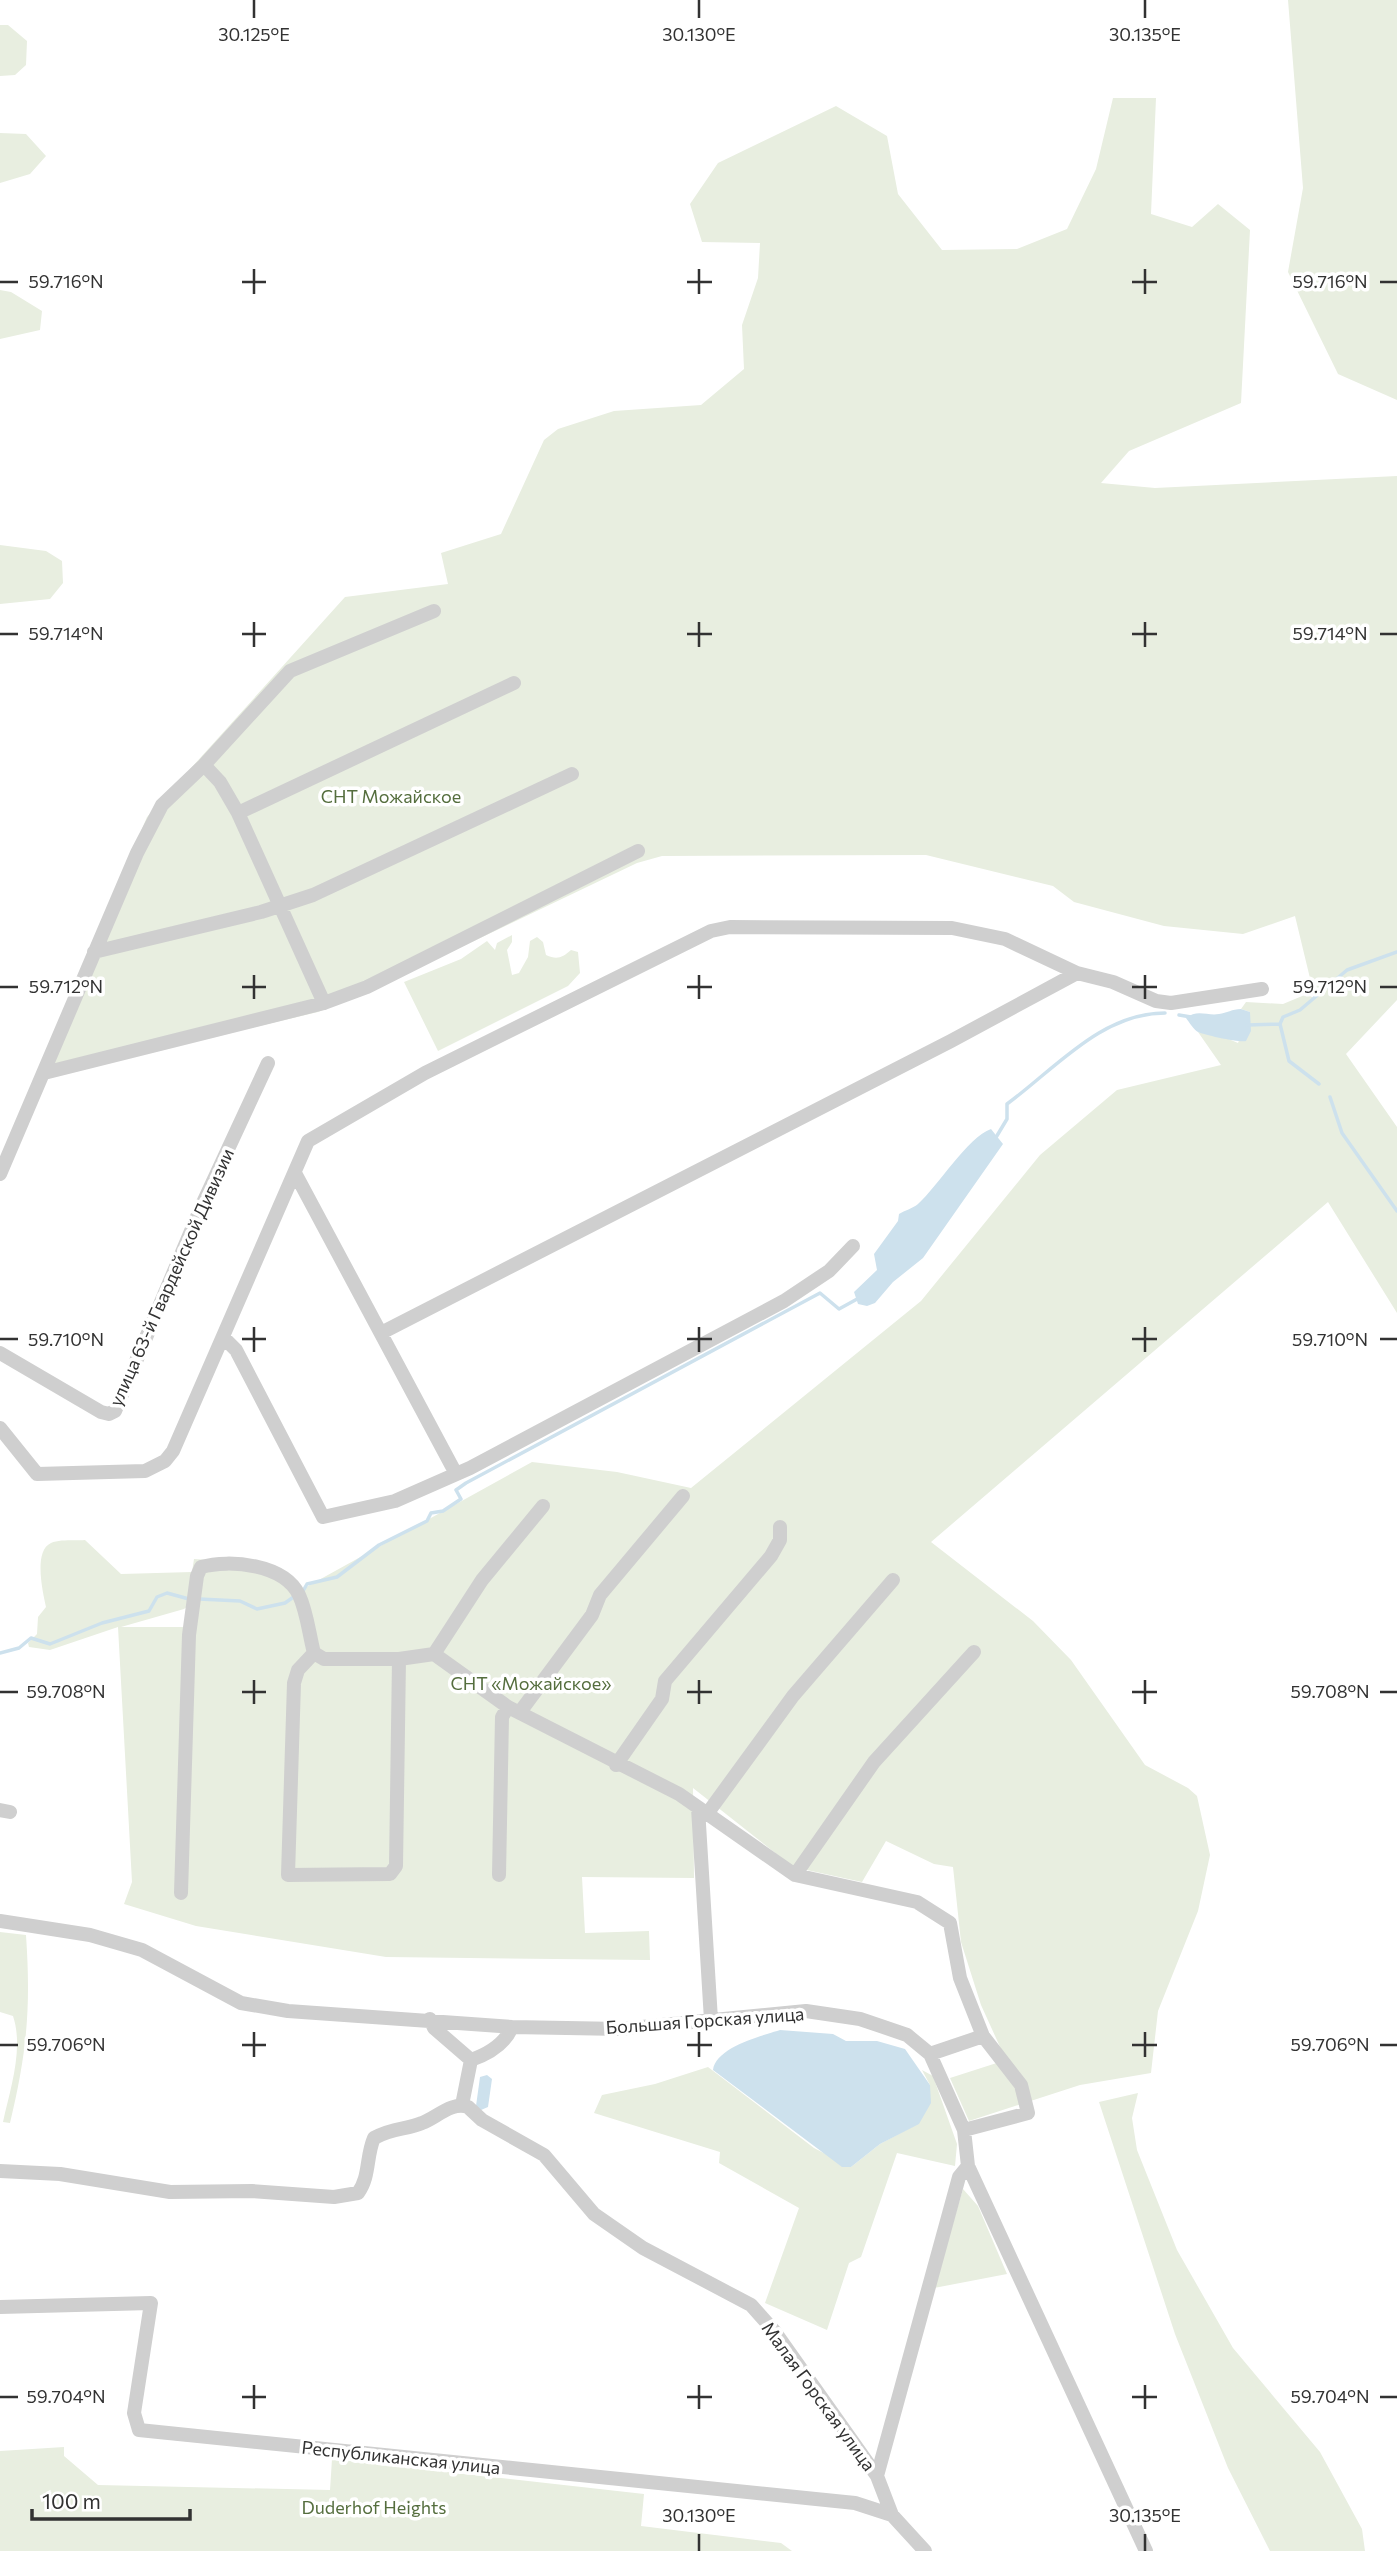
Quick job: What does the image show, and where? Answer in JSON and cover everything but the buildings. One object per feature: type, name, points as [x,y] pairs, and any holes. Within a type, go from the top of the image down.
[{"type":"street","points":[[0,1174],[150,823],[162,805],[204,765],[290,671],[434,611]]},
{"type":"street","points":[[238,813],[514,684]]},
{"type":"street","points":[[204,765],[220,782],[238,813],[324,1003]]},
{"type":"street","points":[[94,952],[279,907],[313,895],[572,774]]},
{"type":"street","points":[[44,1073],[324,1003],[367,987],[638,851]]},
{"type":"street","points":[[0,1428],[37,1474],[145,1471],[165,1461],[173,1451],[308,1141],[425,1073],[711,931],[730,927],[952,928],[1006,939],[1077,973],[1113,982],[1156,1001],[1171,1003],[1262,989]]},
{"type":"street","points":[[383,1332],[926,1054],[1077,973]]},
{"type":"street","name":"улица 63-й Гвардейской Дивизии","points":[[0,1353],[101,1412],[109,1414],[115,1411],[202,1205],[268,1063]]},
{"type":"street","points":[[295,1173],[383,1332],[455,1472]]},
{"type":"street","points":[[223,1337],[236,1350],[323,1517],[395,1501],[455,1472],[470,1468],[784,1301],[829,1271],[853,1246]]},
{"type":"street","points":[[499,1875],[502,1717],[514,1710],[592,1615],[600,1595],[683,1496]]},
{"type":"street","points":[[434,1654],[482,1580],[543,1506]]},
{"type":"street","points":[[616,1765],[662,1699],[665,1681],[771,1556],[780,1540],[780,1527]]},
{"type":"street","points":[[181,1893],[189,1634],[197,1576],[201,1567],[227,1564],[260,1568],[283,1576],[299,1593],[314,1653],[324,1659],[399,1659],[434,1654],[514,1710],[616,1765],[679,1794],[795,1875],[917,1902],[950,1923],[960,1978],[983,2036],[1021,2085],[1028,2113],[964,2130]]},
{"type":"street","points":[[710,2020],[702,1811],[793,1696],[893,1580]]},
{"type":"street","points":[[795,1875],[874,1762],[974,1652]]},
{"type":"street","points":[[314,1653],[299,1670],[294,1683],[288,1875],[390,1874],[396,1867],[399,1659]]},
{"type":"street","name":"Большая Горская улица","points":[[0,1921],[103,1939],[142,1950],[241,2003],[288,2011],[512,2026],[621,2029],[806,2011],[860,2019],[907,2035],[930,2054],[964,2130],[968,2166],[1146,2551]]},
{"type":"street","points":[[430,2019],[434,2028],[471,2060]]},
{"type":"street","points":[[471,2060],[488,2053],[509,2034],[512,2026]]},
{"type":"street","points":[[930,2054],[983,2036]]},
{"type":"street","points":[[0,2171],[60,2174],[170,2192],[252,2191],[334,2197],[358,2193],[365,2183],[369,2151],[374,2138],[392,2128],[419,2125],[462,2105],[471,2060]]},
{"type":"street","name":"Малая Горская улица","points":[[462,2105],[544,2155],[594,2214],[643,2248],[751,2305],[775,2332],[877,2476],[892,2515]]},
{"type":"street","points":[[877,2476],[959,2177],[968,2166]]},
{"type":"street","name":"Республиканская улица","points":[[0,2307],[151,2303],[134,2413],[139,2430],[855,2503],[892,2515],[925,2551]]},
{"type":"green space","points":[[1288,0],[1397,0],[1397,400],[1338,374],[1288,272],[1303,188]]},
{"type":"green space","points":[[0,25],[8,25],[27,41],[26,65],[15,75],[0,76]]},
{"type":"green space","points":[[1113,98],[1156,98],[1151,214],[1192,227],[1218,204],[1250,230],[1241,403],[1129,451],[1101,483],[1155,488],[1397,476],[1397,1000],[1346,1054],[1397,1127],[1397,1313],[1328,1202],[931,1542],[1033,1621],[1071,1660],[1145,1765],[1188,1788],[1197,1796],[1210,1855],[1198,1911],[1158,2011],[1151,2073],[1080,2085],[969,2121],[950,2078],[1006,2060],[981,2005],[961,1942],[953,1867],[934,1864],[886,1841],[862,1882],[793,1867],[693,1788],[694,1878],[582,1877],[585,1933],[649,1931],[650,1960],[386,1957],[196,1926],[124,1904],[132,1882],[118,1627],[50,1650],[29,1647],[28,1643],[37,1634],[38,1617],[46,1607],[41,1563],[45,1547],[51,1543],[85,1540],[121,1574],[192,1572],[194,1559],[258,1563],[299,1591],[532,1462],[617,1472],[691,1488],[921,1301],[1040,1155],[1117,1090],[1221,1065],[1198,1032],[1219,1035],[1238,1043],[1250,1012],[1241,1009],[1246,1002],[1283,1004],[1307,994],[1315,999],[1295,916],[1243,934],[1164,926],[1074,902],[1053,886],[926,855],[662,856],[637,863],[374,989],[318,1012],[49,1076],[39,1073],[147,817],[345,597],[448,584],[441,553],[501,534],[544,440],[558,429],[614,411],[701,405],[744,369],[742,325],[758,278],[760,243],[702,242],[690,204],[718,163],[836,106],[887,136],[898,194],[942,250],[1017,249],[1067,229],[1096,169]],"holes":[[[188,1606],[186,1627],[121,1627]]]},
{"type":"green space","points":[[0,133],[26,134],[46,156],[30,174],[0,183]]},
{"type":"green space","points":[[0,290],[11,292],[42,311],[40,330],[0,339]]},
{"type":"green space","points":[[0,545],[46,551],[62,561],[63,583],[50,599],[0,604]]},
{"type":"green space","points":[[512,935],[512,942],[507,950],[512,975],[519,973],[528,957],[530,941],[537,937],[543,942],[546,955],[550,957],[565,955],[571,950],[578,952],[580,973],[568,986],[438,1051],[404,982],[461,959],[487,941],[495,950],[497,943]]},
{"type":"green space","points":[[0,1932],[26,1935],[28,2008],[20,2074],[10,2123],[3,2122],[15,2069],[17,2042],[13,2016],[0,2012]]},
{"type":"green space","points":[[708,2067],[814,2148],[851,2167],[880,2144],[919,2123],[930,2085],[922,2070],[933,2076],[957,2144],[955,2166],[897,2153],[861,2257],[849,2263],[827,2330],[765,2303],[799,2208],[719,2163],[720,2152],[594,2113],[602,2095],[655,2084]]},
{"type":"green space","points":[[1138,2093],[1132,2118],[1137,2150],[1177,2250],[1233,2348],[1320,2452],[1362,2529],[1365,2551],[1270,2551],[1228,2468],[1175,2334],[1099,2102]]},
{"type":"green space","points":[[963,2189],[978,2206],[1007,2274],[934,2288]]},
{"type":"green space","name":"Duderhof Heights","points":[[64,2447],[64,2456],[98,2485],[330,2490],[332,2459],[644,2494],[641,2526],[781,2543],[792,2551],[0,2551],[0,2451]]},
{"type":"water","points":[[1241,1009],[1250,1012],[1251,1031],[1246,1041],[1198,1032],[1186,1018],[1198,1013],[1219,1014]]},
{"type":"water","points":[[991,1129],[1003,1144],[923,1258],[893,1282],[875,1303],[867,1306],[858,1304],[854,1292],[877,1270],[874,1254],[898,1221],[899,1214],[918,1204],[963,1152]]},
{"type":"water","points":[[780,2030],[833,2034],[846,2041],[877,2041],[905,2049],[930,2085],[931,2103],[919,2124],[880,2144],[851,2167],[842,2167],[713,2070],[722,2055],[731,2049]]},
{"type":"water","points":[[487,2075],[492,2079],[488,2107],[481,2110],[476,2106],[480,2077]]},
{"type":"waterway","points":[[1319,1084],[1289,1061],[1280,1024],[1283,1017],[1300,1010],[1347,970],[1397,952]]},
{"type":"waterway","points":[[995,1139],[1007,1119],[1007,1104],[1080,1045],[1120,1022],[1142,1015],[1165,1013]]},
{"type":"waterway","points":[[1179,1015],[1191,1017]]},
{"type":"waterway","points":[[1247,1025],[1280,1024]]},
{"type":"waterway","points":[[1330,1097],[1342,1133],[1397,1211]]},
{"type":"waterway","points":[[303,1591],[307,1584],[337,1577],[379,1545],[427,1521],[431,1513],[443,1511],[461,1499],[456,1490],[466,1483],[820,1293],[839,1309],[859,1298]]},
{"type":"waterway","points":[[0,1653],[19,1648],[31,1638],[50,1644],[102,1623],[149,1611],[157,1597],[167,1593],[189,1599]]},
{"type":"waterway","points":[[199,1599],[240,1601],[257,1609],[285,1603],[295,1596]]},
{"type":"park label","name":"СНТ Можайское","points":[[391,796]]},
{"type":"park label","name":"СНТ «Можайское»","points":[[531,1683]]}]
